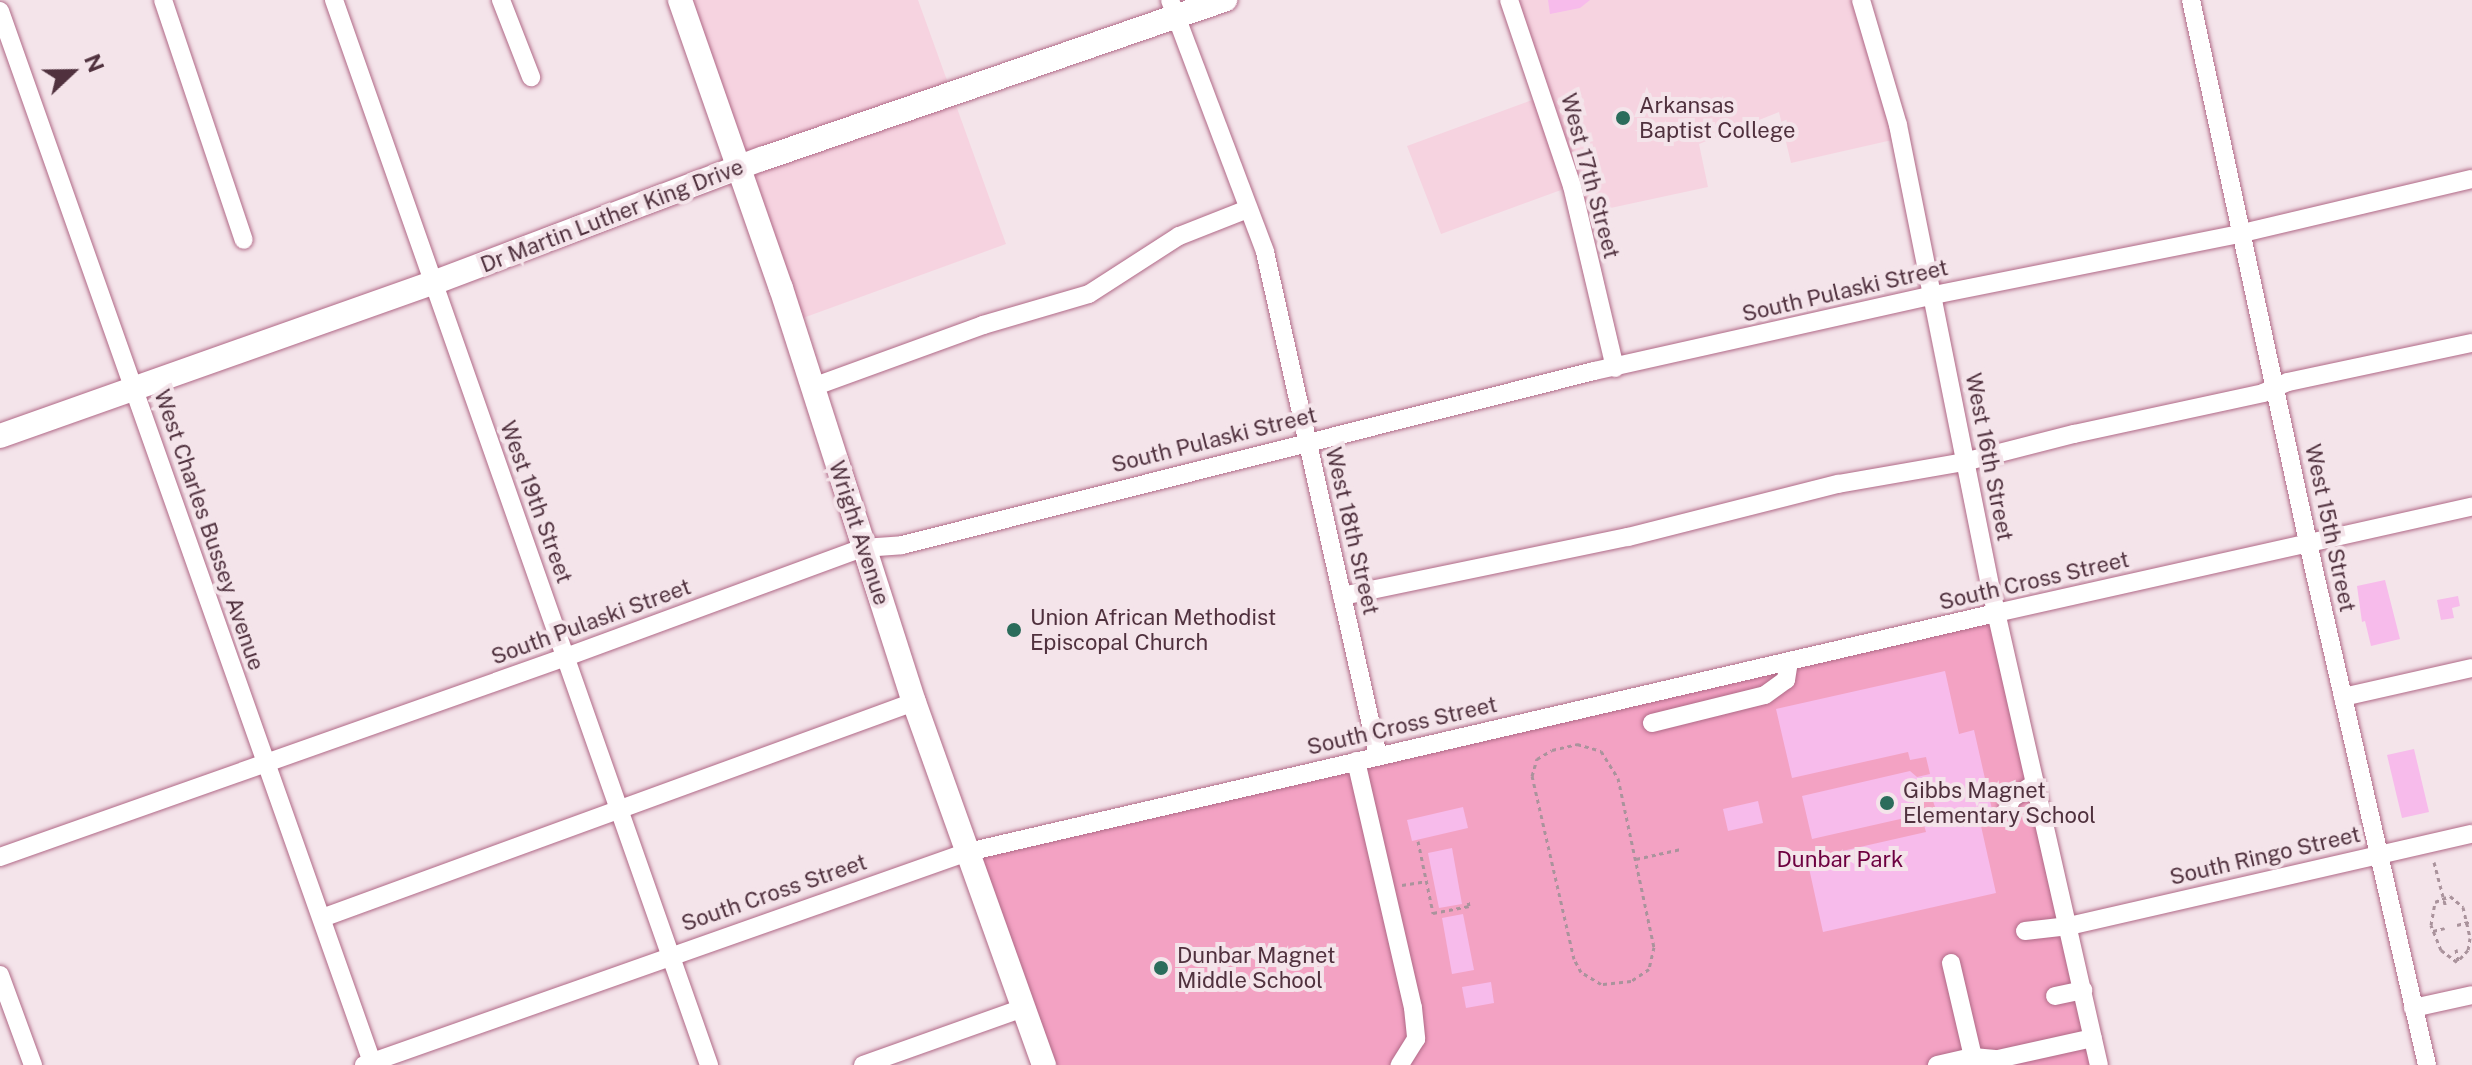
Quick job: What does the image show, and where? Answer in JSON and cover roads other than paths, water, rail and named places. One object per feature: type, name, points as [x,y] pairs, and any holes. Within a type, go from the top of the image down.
[{"type":"main road","name":"Wright Avenue","points":[[680,0],[813,387],[914,702],[1044,1065]]},
{"type":"main road","name":"Dr Martin Luther King Drive","points":[[0,436],[433,283],[1173,9],[1225,0]]},
{"type":"street","points":[[163,0],[244,240]]},
{"type":"street","name":"West 19th Street","points":[[334,0],[709,1065]]},
{"type":"street","points":[[501,0],[531,77]]},
{"type":"street","name":"West 17th Street","points":[[1509,0],[1572,186],[1615,368]]},
{"type":"street","name":"West 16th Street","points":[[1861,0],[1898,125],[1996,613],[2099,1065]]},
{"type":"street","name":"West 15th Street","points":[[2191,0],[2308,544],[2427,1065]]},
{"type":"street","name":"West 18th Street","points":[[1173,9],[1265,252],[1378,756]]},
{"type":"street","name":"West Charles Bussey Avenue","points":[[0,11],[322,918],[370,1064]]},
{"type":"street","name":"South Pulaski Street","points":[[0,857],[566,657],[863,548],[902,545],[1307,440],[1615,368],[1934,295],[2243,233],[2472,179]]},
{"type":"street","points":[[813,387],[995,321],[1089,294],[1179,236],[1248,209]]},
{"type":"street","points":[[1342,596],[1628,537],[1838,484],[1964,462],[2472,343]]},
{"type":"street","name":"South Cross Street","points":[[370,1064],[670,955],[968,852],[1996,613],[2472,507]]},
{"type":"street","points":[[1645,694],[1654,730],[1765,695],[1786,680],[1789,662]]},
{"type":"street","points":[[2343,697],[2472,668]]},
{"type":"street","points":[[322,918],[914,702]]},
{"type":"street","points":[[1356,761],[1415,1023],[1416,1039],[1400,1065]]},
{"type":"street","points":[[2008,807],[2012,798],[2036,783]]},
{"type":"street","name":"South Ringo Street","points":[[2025,931],[2069,926],[2472,834]]},
{"type":"street","points":[[1951,963],[1973,1057]]},
{"type":"street","points":[[0,975],[33,1065]]},
{"type":"street","points":[[2055,996],[2083,990]]},
{"type":"street","points":[[2413,1008],[2472,995]]},
{"type":"street","points":[[863,1065],[1023,1008]]},
{"type":"street","points":[[1937,1065],[1973,1057],[1998,1059],[2093,1038]]},
{"type":"place","name":"Arkansas Baptist College","points":[[1623,118]]},
{"type":"place","name":"Union African Methodist Episcopal Church","points":[[1014,630]]},
{"type":"place","name":"Gibbs Magnet Elementary School","points":[[1887,803]]},
{"type":"place","name":"Dunbar Magnet Middle School","points":[[1161,968]]},
{"type":"park label","name":"Dunbar Park","points":[[1840,860]]}]
